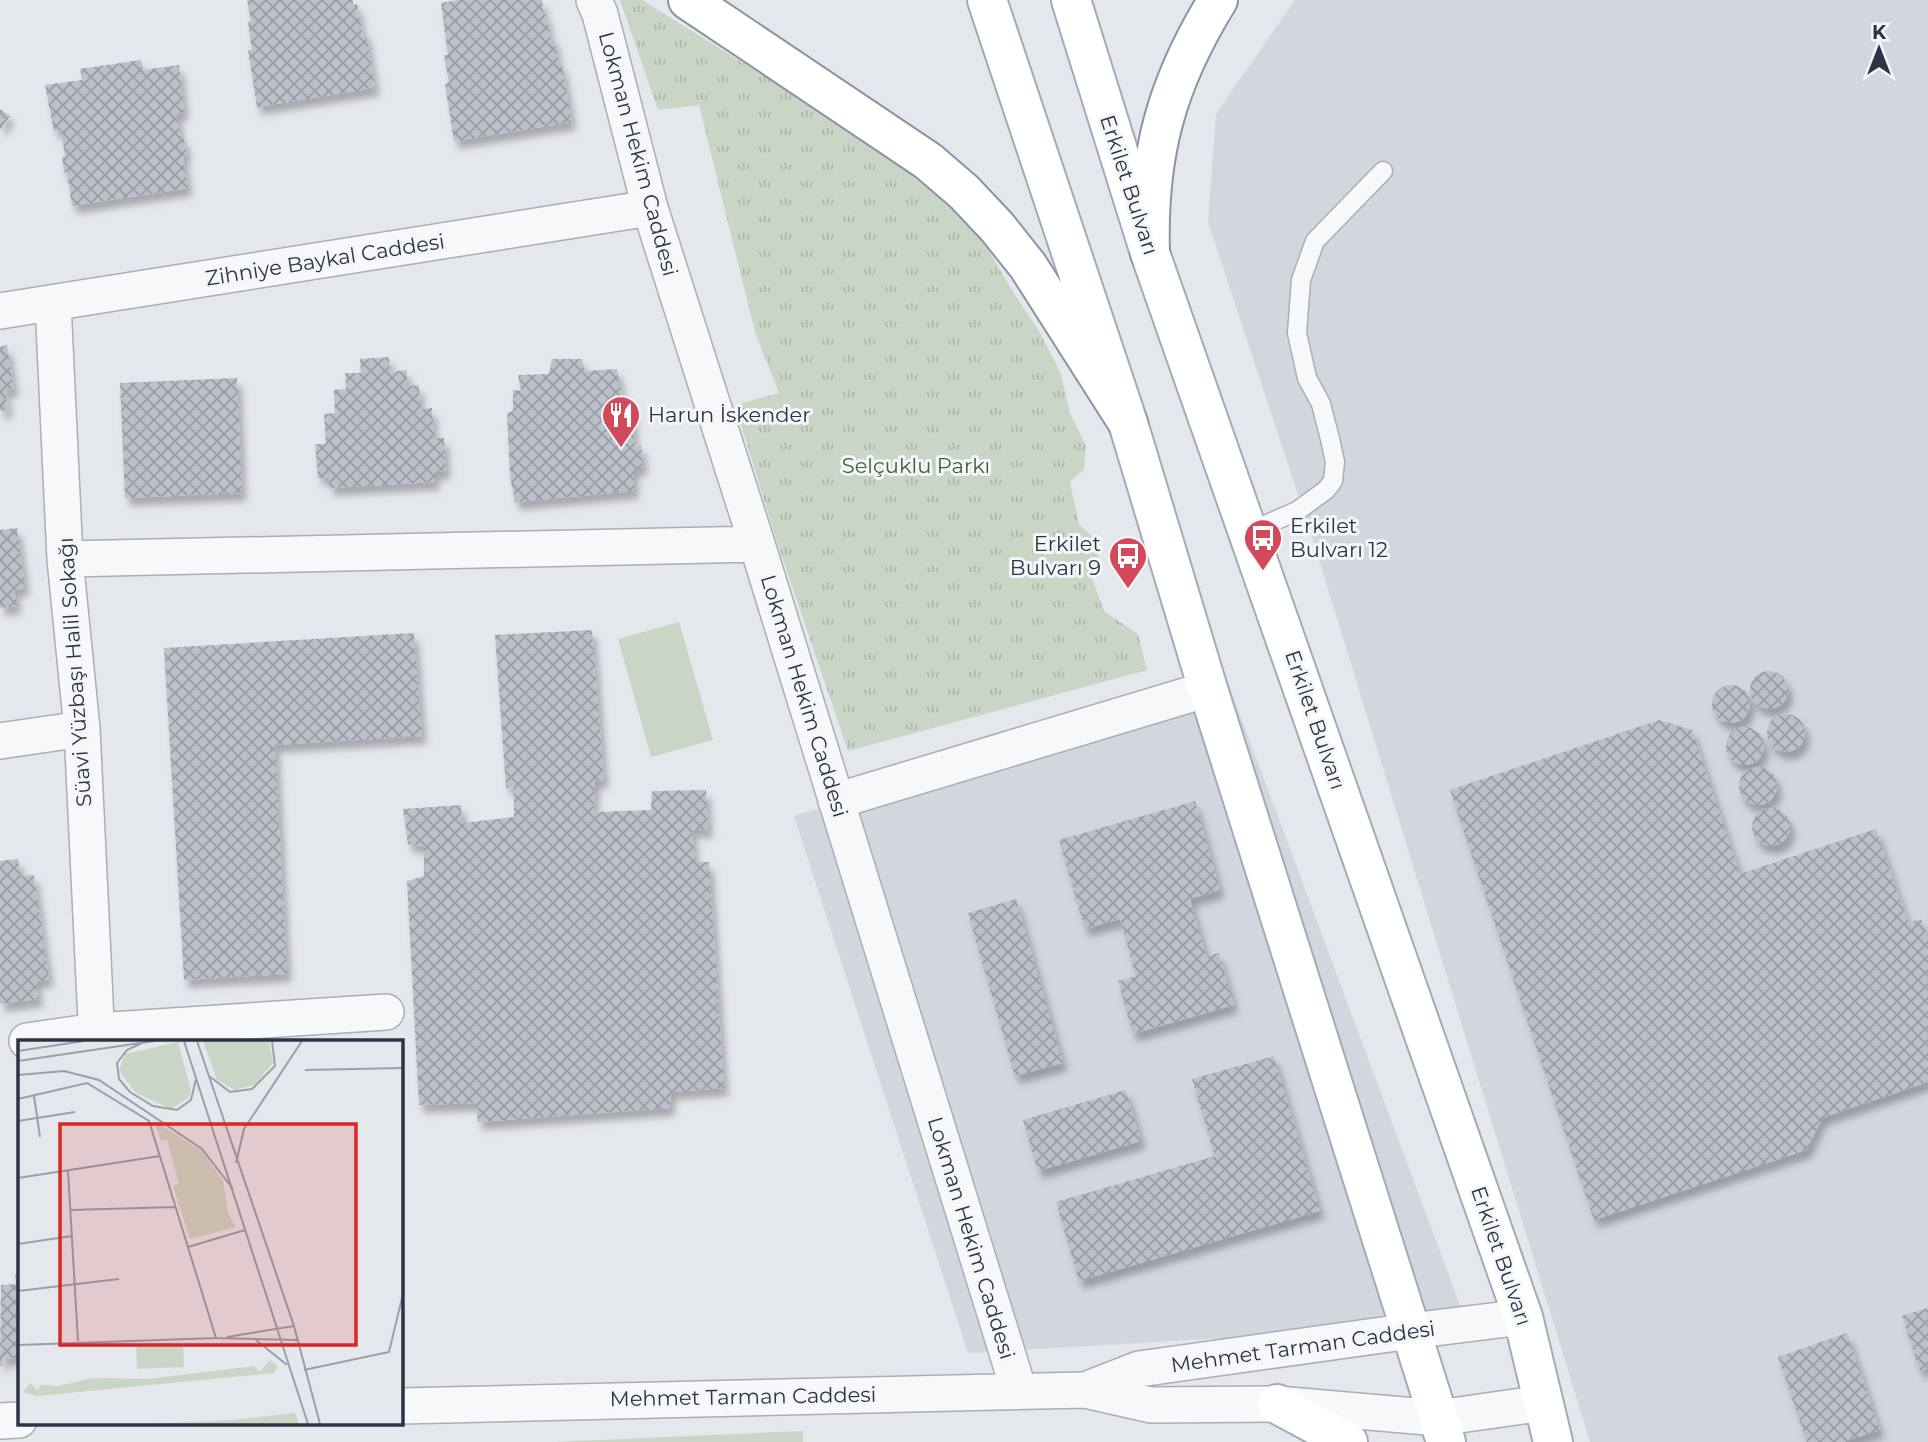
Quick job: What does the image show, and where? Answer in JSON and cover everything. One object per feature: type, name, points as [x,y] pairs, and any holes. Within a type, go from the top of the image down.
[{"type":"main road","points":[[688,0],[928,161],[964,192],[1028,266],[1128,423]]},
{"type":"main road","points":[[987,0],[1128,423],[1208,689],[1442,1430]]},
{"type":"main road","name":"Erkilet Bulvarı","points":[[1070,0],[1150,253],[1523,1317],[1553,1442]]},
{"type":"main road","points":[[1150,253],[1151,181],[1165,109],[1179,71],[1218,0]]},
{"type":"main road","points":[[1277,1404],[1348,1442]]},
{"type":"street","name":"Lokman Hekim Caddesi","points":[[594,0],[600,14],[650,208],[757,544],[1018,1391]]},
{"type":"street","name":"Zihniye Baykal Caddesi","points":[[0,312],[650,208]]},
{"type":"street","name":"Süavi Yüzbaşı Halil Sokağı","points":[[53,303],[65,559],[82,729],[97,1036]]},
{"type":"street","points":[[65,559],[757,544]]},
{"type":"street","points":[[836,801],[1208,689]]},
{"type":"street","points":[[0,741],[82,729]]},
{"type":"street","points":[[41,1040],[386,1012]]},
{"type":"street","points":[[0,1045],[18,1042]]},
{"type":"street","name":"Mehmet Tarman Caddesi","points":[[1085,1390],[1139,1369],[1523,1317]]},
{"type":"street","name":"Mehmet Tarman Caddesi","points":[[402,1406],[1085,1390],[1152,1405],[1277,1404],[1442,1430],[1544,1403]]},
{"type":"street","points":[[0,1421],[18,1420]]},
{"type":"lane","points":[[1249,532],[1297,511],[1326,490],[1333,481],[1335,462],[1331,439],[1321,404],[1307,378],[1297,333],[1301,280],[1315,241],[1383,171]]},
{"type":"shaded area","points":[[1295,0],[1928,0],[1928,1442],[1590,1442],[1313,540],[1208,222],[1216,114]]},
{"type":"shaded area","points":[[1229,685],[1467,1324],[968,1353],[794,816]]},
{"type":"green space","name":"Selçuklu Parkı","points":[[620,0],[642,0],[929,179],[969,216],[1039,331],[1061,374],[1070,413],[1086,446],[1084,469],[1070,482],[1079,524],[1096,540],[1099,559],[1092,578],[1104,611],[1138,634],[1147,670],[848,751],[777,542],[735,405],[779,393],[755,332],[699,105],[658,110]]},
{"type":"green space","points":[[679,622],[713,740],[651,757],[618,639]]},
{"type":"green space","points":[[803,1431],[803,1442],[555,1442]]},
{"type":"building","points":[[247,0],[353,0],[353,5],[357,4],[362,32],[366,32],[375,88],[257,107],[248,50],[252,50]]},
{"type":"building","points":[[457,0],[542,0],[550,38],[554,38],[559,65],[562,65],[572,122],[454,141],[445,84],[449,83],[444,55],[448,55],[441,3]]},
{"type":"building","points":[[141,60],[143,70],[179,65],[184,112],[177,113],[181,139],[184,139],[187,155],[183,155],[188,188],[72,206],[67,172],[64,173],[62,157],[65,156],[61,130],[54,131],[45,85],[82,80],[80,69]]},
{"type":"building","points":[[0,109],[10,116],[0,130]]},
{"type":"building","points":[[7,345],[14,389],[5,390],[8,410],[0,411],[0,347]]},
{"type":"building","points":[[389,357],[390,372],[407,370],[407,386],[419,385],[420,409],[432,408],[434,438],[444,438],[446,471],[435,472],[435,482],[329,488],[329,477],[318,478],[315,444],[326,444],[324,414],[335,413],[334,390],[346,389],[345,373],[361,373],[360,359]]},
{"type":"building","points":[[552,359],[582,359],[585,371],[617,369],[624,408],[632,407],[634,446],[641,445],[643,468],[634,468],[634,491],[515,502],[510,476],[507,413],[513,411],[513,390],[521,391],[518,375],[549,374]]},
{"type":"building","points":[[237,378],[242,493],[125,498],[120,383]]},
{"type":"building","points":[[17,528],[25,588],[14,590],[17,606],[0,608],[0,530]]},
{"type":"building","points":[[592,630],[604,780],[595,781],[594,812],[651,810],[652,791],[706,790],[708,831],[692,829],[695,862],[709,862],[724,1088],[671,1092],[670,1108],[478,1122],[476,1103],[419,1105],[407,881],[424,876],[424,847],[408,844],[403,809],[461,805],[462,823],[514,817],[514,787],[506,788],[495,635]]},
{"type":"building","points":[[414,633],[422,736],[275,745],[287,974],[184,980],[164,648]]},
{"type":"building","points":[[1769,671],[1782,677],[1788,690],[1782,703],[1769,709],[1756,703],[1750,690],[1756,677]]},
{"type":"building","points":[[1731,685],[1744,691],[1750,704],[1744,717],[1731,723],[1718,717],[1712,704],[1718,691]]},
{"type":"building","points":[[1786,714],[1799,720],[1805,733],[1799,746],[1786,752],[1773,746],[1767,733],[1773,720]]},
{"type":"building","points":[[1659,720],[1692,730],[1740,874],[1876,829],[1908,923],[1921,919],[1928,939],[1928,1082],[1822,1118],[1807,1150],[1594,1220],[1450,790]]},
{"type":"building","points":[[1745,727],[1758,733],[1764,746],[1758,759],[1745,765],[1732,759],[1726,746],[1732,733]]},
{"type":"building","points":[[1758,767],[1771,773],[1777,786],[1771,799],[1758,805],[1745,799],[1739,786],[1745,773]]},
{"type":"building","points":[[1195,801],[1220,890],[1190,899],[1206,956],[1219,953],[1234,1005],[1133,1034],[1118,981],[1136,976],[1120,919],[1085,929],[1059,840]]},
{"type":"building","points":[[1771,808],[1784,814],[1790,827],[1784,840],[1771,846],[1758,840],[1752,827],[1758,814]]},
{"type":"building","points":[[18,859],[21,876],[34,875],[49,979],[36,981],[39,999],[0,1004],[0,861]]},
{"type":"building","points":[[1016,899],[1063,1063],[1015,1076],[968,913]]},
{"type":"building","points":[[1274,1056],[1320,1211],[1079,1281],[1056,1202],[1215,1156],[1192,1079]]},
{"type":"building","points":[[1126,1090],[1141,1141],[1038,1171],[1023,1120]]},
{"type":"building","points":[[15,1275],[18,1275],[18,1358],[2,1359],[3,1366],[0,1366],[1,1285],[16,1284]]},
{"type":"building","points":[[1928,1308],[1928,1368],[1920,1371],[1902,1316]]},
{"type":"building","points":[[1847,1333],[1880,1430],[1843,1442],[1807,1442],[1778,1357]]},
{"type":"place","name":"Harun İskender","points":[[621,449]]},
{"type":"place","name":"Erkilet Bulvarı 12","points":[[1263,572]]},
{"type":"place","name":"Erkilet Bulvarı 9","points":[[1128,590]]}]
